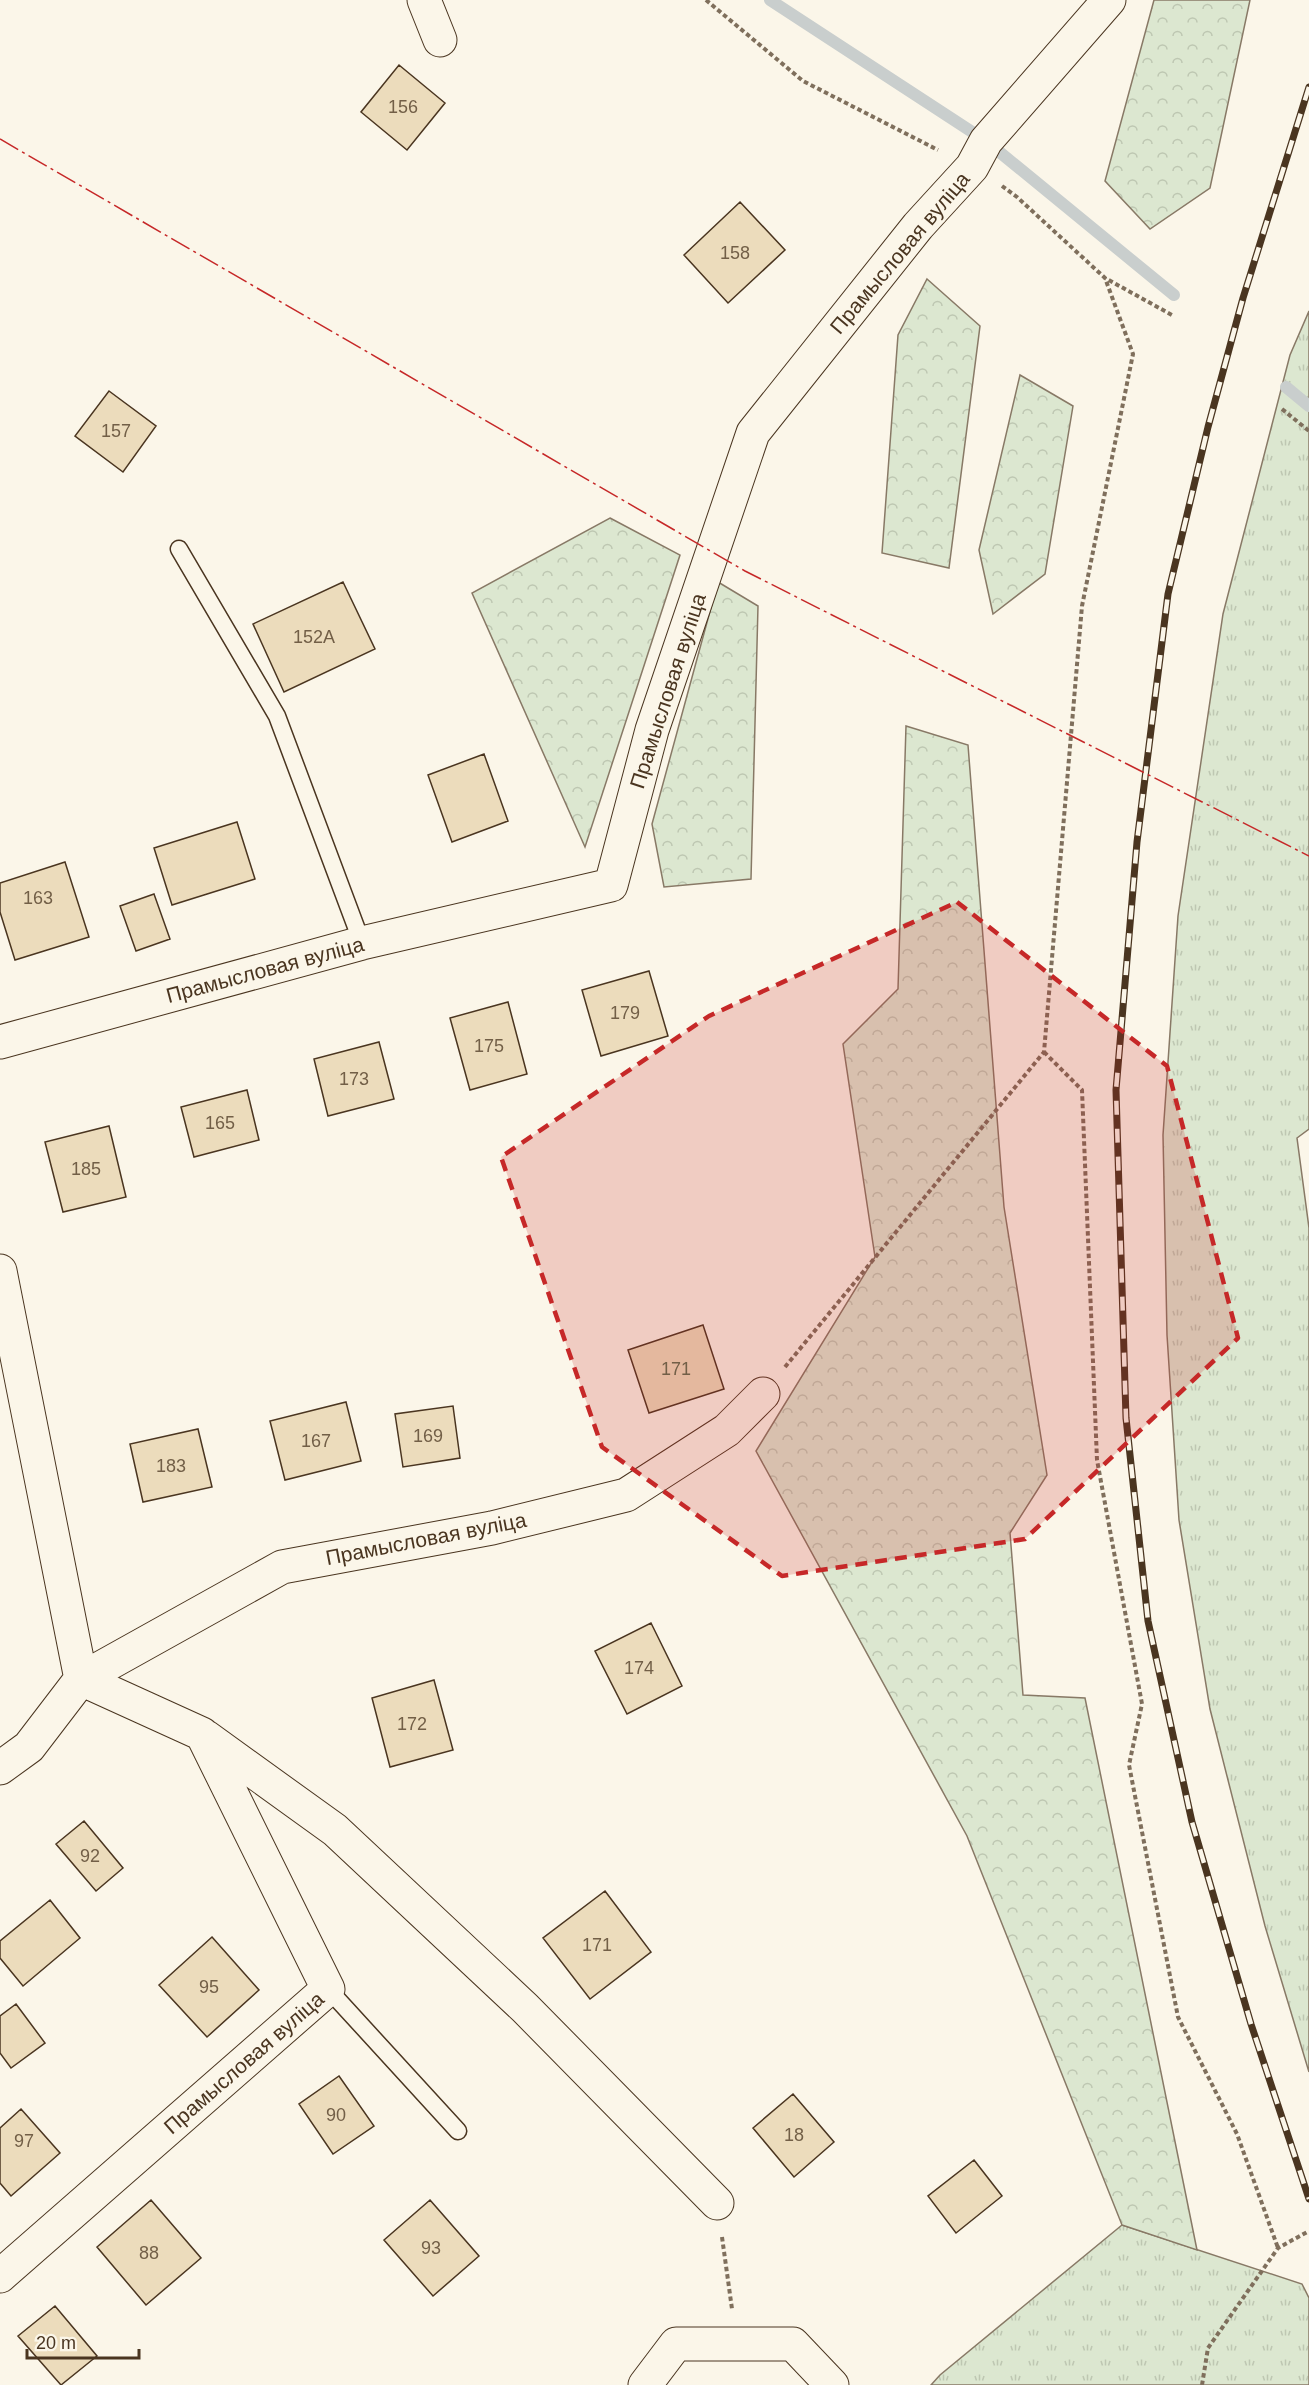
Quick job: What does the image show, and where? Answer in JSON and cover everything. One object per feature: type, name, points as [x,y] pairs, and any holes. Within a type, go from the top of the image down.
[{"type":"street","points":[[424,0],[440,40]]},
{"type":"street","name":"Прамысловая вуліца","points":[[0,1042],[362,943],[611,885],[652,730],[753,433],[918,226],[972,167],[986,141],[1109,0]]},
{"type":"street","points":[[0,1271],[81,1679],[202,1734],[335,1830],[525,2008],[717,2203]]},
{"type":"street","name":"Прамысловая вуліца","points":[[0,1768],[29,1747],[81,1679],[282,1567],[492,1528],[626,1495],[727,1430],[764,1394]]},
{"type":"street","name":"Прамысловая вуліца","points":[[0,2276],[328,1989],[202,1734]]},
{"type":"street","points":[[645,2385],[676,2344],[794,2344],[832,2385]]},
{"type":"lane","points":[[179,549],[277,716],[362,943]]},
{"type":"lane","points":[[328,1989],[458,2131]]},
{"type":"path","points":[[706,0],[803,81],[972,167],[1017,197],[1105,278],[1172,315]]},
{"type":"path","points":[[764,1394],[1044,1052],[1082,606],[1133,354],[1105,278]]},
{"type":"path","points":[[1282,409],[1309,431]]},
{"type":"path","points":[[1044,1052],[1082,1090],[1097,1460],[1142,1704],[1129,1765],[1178,2017],[1237,2134],[1278,2248]]},
{"type":"path","points":[[717,2203],[737,2344]]},
{"type":"path","points":[[1202,2385],[1208,2348],[1278,2248],[1309,2231]]},
{"type":"highlighted area","points":[[957,902],[1167,1066],[1238,1338],[1025,1539],[782,1576],[602,1447],[501,1157],[709,1016]]},
{"type":"green space","points":[[1154,0],[1250,0],[1210,188],[1150,229],[1105,181]]},
{"type":"green space","points":[[927,279],[980,326],[949,568],[882,553],[898,335]]},
{"type":"green space","points":[[1309,311],[1309,1129],[1297,1138],[1309,1228],[1309,2072],[1265,1926],[1210,1709],[1179,1520],[1167,1335],[1163,1135],[1178,916],[1223,614],[1290,355]]},
{"type":"green space","points":[[1020,375],[1073,406],[1045,574],[993,614],[979,550]]},
{"type":"green space","points":[[610,518],[680,555],[585,847],[472,593]]},
{"type":"green space","points":[[718,582],[758,606],[751,879],[664,887],[652,824]]},
{"type":"green space","points":[[906,726],[968,745],[1004,1207],[1047,1475],[1010,1533],[1023,1695],[1085,1698],[1197,2250],[1122,2225],[967,1836],[756,1451],[875,1257],[843,1044],[898,989]]},
{"type":"green space","points":[[1122,2225],[1302,2284],[1309,2298],[1309,2385],[931,2385],[940,2375]]},
{"type":"building","points":[[399,65],[445,103],[407,150],[361,112]]},
{"type":"building","points":[[740,202],[785,250],[728,303],[684,255]]},
{"type":"building","points":[[109,391],[156,426],[123,472],[75,436]]},
{"type":"building","points":[[343,582],[375,649],[284,692],[253,624]]},
{"type":"building","points":[[484,754],[508,821],[452,842],[428,775]]},
{"type":"building","points":[[237,822],[255,879],[172,905],[154,848]]},
{"type":"building","points":[[65,862],[89,937],[15,960],[0,912],[0,883]]},
{"type":"building","points":[[154,894],[170,939],[136,951],[120,906]]},
{"type":"building","points":[[649,971],[668,1036],[601,1056],[582,990]]},
{"type":"building","points":[[508,1002],[527,1074],[470,1090],[450,1018]]},
{"type":"building","points":[[379,1042],[394,1099],[328,1116],[314,1059]]},
{"type":"building","points":[[247,1090],[259,1140],[194,1157],[181,1107]]},
{"type":"building","points":[[109,1126],[126,1197],[63,1212],[45,1142]]},
{"type":"building","points":[[703,1325],[724,1389],[649,1413],[628,1350]]},
{"type":"building","points":[[346,1402],[361,1461],[285,1480],[270,1421]]},
{"type":"building","points":[[453,1406],[460,1458],[403,1467],[395,1414]]},
{"type":"building","points":[[198,1429],[212,1487],[143,1502],[130,1444]]},
{"type":"building","points":[[651,1623],[682,1686],[627,1714],[595,1651]]},
{"type":"building","points":[[434,1680],[453,1750],[390,1767],[372,1698]]},
{"type":"building","points":[[84,1821],[123,1868],[96,1891],[56,1844]]},
{"type":"building","points":[[605,1891],[651,1952],[590,1999],[543,1938]]},
{"type":"building","points":[[50,1900],[80,1938],[23,1986],[0,1958],[0,1941]]},
{"type":"building","points":[[212,1937],[259,1990],[207,2037],[159,1985]]},
{"type":"building","points":[[16,2004],[45,2043],[11,2068],[0,2053],[0,2016]]},
{"type":"building","points":[[339,2076],[374,2126],[333,2154],[299,2104]]},
{"type":"building","points":[[793,2094],[834,2142],[794,2177],[753,2128]]},
{"type":"building","points":[[21,2109],[60,2153],[11,2196],[0,2183],[0,2128]]},
{"type":"building","points":[[974,2160],[1002,2196],[956,2233],[928,2196]]},
{"type":"building","points":[[151,2200],[201,2258],[146,2305],[97,2247]]},
{"type":"building","points":[[430,2200],[479,2256],[433,2296],[384,2240]]},
{"type":"building","points":[[55,2306],[97,2356],[61,2385],[18,2336]]},
{"type":"waterway","points":[[770,0],[986,141],[1174,295]]},
{"type":"waterway","points":[[1286,387],[1309,406]]},
{"type":"railway","points":[[1309,87],[1243,298],[1208,427],[1168,594],[1137,842],[1116,1090],[1126,1418],[1148,1621],[1192,1822],[1251,2024],[1309,2199]]},
{"type":"power","points":[[0,139],[745,571],[1309,856]]}]
